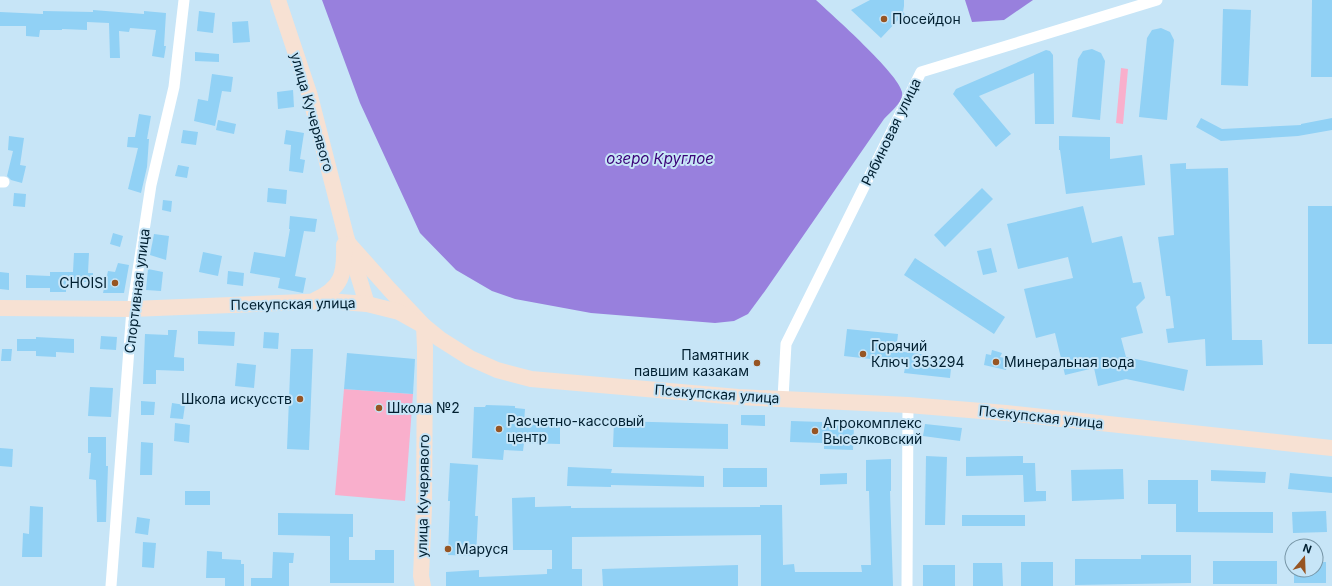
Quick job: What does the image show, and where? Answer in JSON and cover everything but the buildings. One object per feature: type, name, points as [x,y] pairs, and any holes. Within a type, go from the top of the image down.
[{"type":"street","name":"Спортивная улица","points":[[111,586],[132,309],[151,185],[174,87],[184,0]]},
{"type":"street","name":"улица Кучерявого","points":[[278,0],[310,96],[343,226],[367,304]]},
{"type":"street","name":"Рябиновая улица","points":[[783,398],[786,344],[921,72],[1157,0]]},
{"type":"street","name":"улица Кучерявого","points":[[310,302],[332,291],[342,277],[344,258],[343,226]]},
{"type":"street","name":"улица Кучерявого","points":[[348,244],[424,326],[424,508],[421,576],[423,586]]},
{"type":"street","name":"Псекупская улица","points":[[0,308],[132,309],[340,301],[367,304],[399,312],[424,326],[440,339],[470,358],[497,370],[519,376],[594,385],[738,397],[783,398],[1006,413],[1332,448]]},
{"type":"street","points":[[907,586],[908,406]]},
{"type":"shaded area","points":[[1121,68],[1128,69],[1123,124],[1116,123]]},
{"type":"shaded area","points":[[344,389],[413,394],[405,501],[335,495]]},
{"type":"water","name":"озеро Круглое","points":[[322,0],[816,0],[890,72],[898,83],[902,96],[899,103],[884,119],[748,314],[734,321],[715,323],[591,313],[515,299],[492,291],[456,270],[420,233],[360,103]]},
{"type":"water","points":[[965,0],[1033,0],[1004,20],[972,22]]},
{"type":"place","name":"Посейдон","points":[[884,19]]},
{"type":"place","name":"CHOISI","points":[[115,283]]},
{"type":"place","name":"Горячий Ключ 353294","points":[[863,354]]},
{"type":"place","name":"Минеральная вода","points":[[996,362]]},
{"type":"place","name":"Памятник павшим казакам","points":[[757,363]]},
{"type":"place","name":"Школа искусств","points":[[300,399]]},
{"type":"place","name":"Школа №2","points":[[379,408]]},
{"type":"place","name":"Расчетно-кассовый центр","points":[[499,429]]},
{"type":"place","name":"Агрокомплекс Выселковский","points":[[815,431]]},
{"type":"place","name":"Маруся","points":[[448,549]]}]
